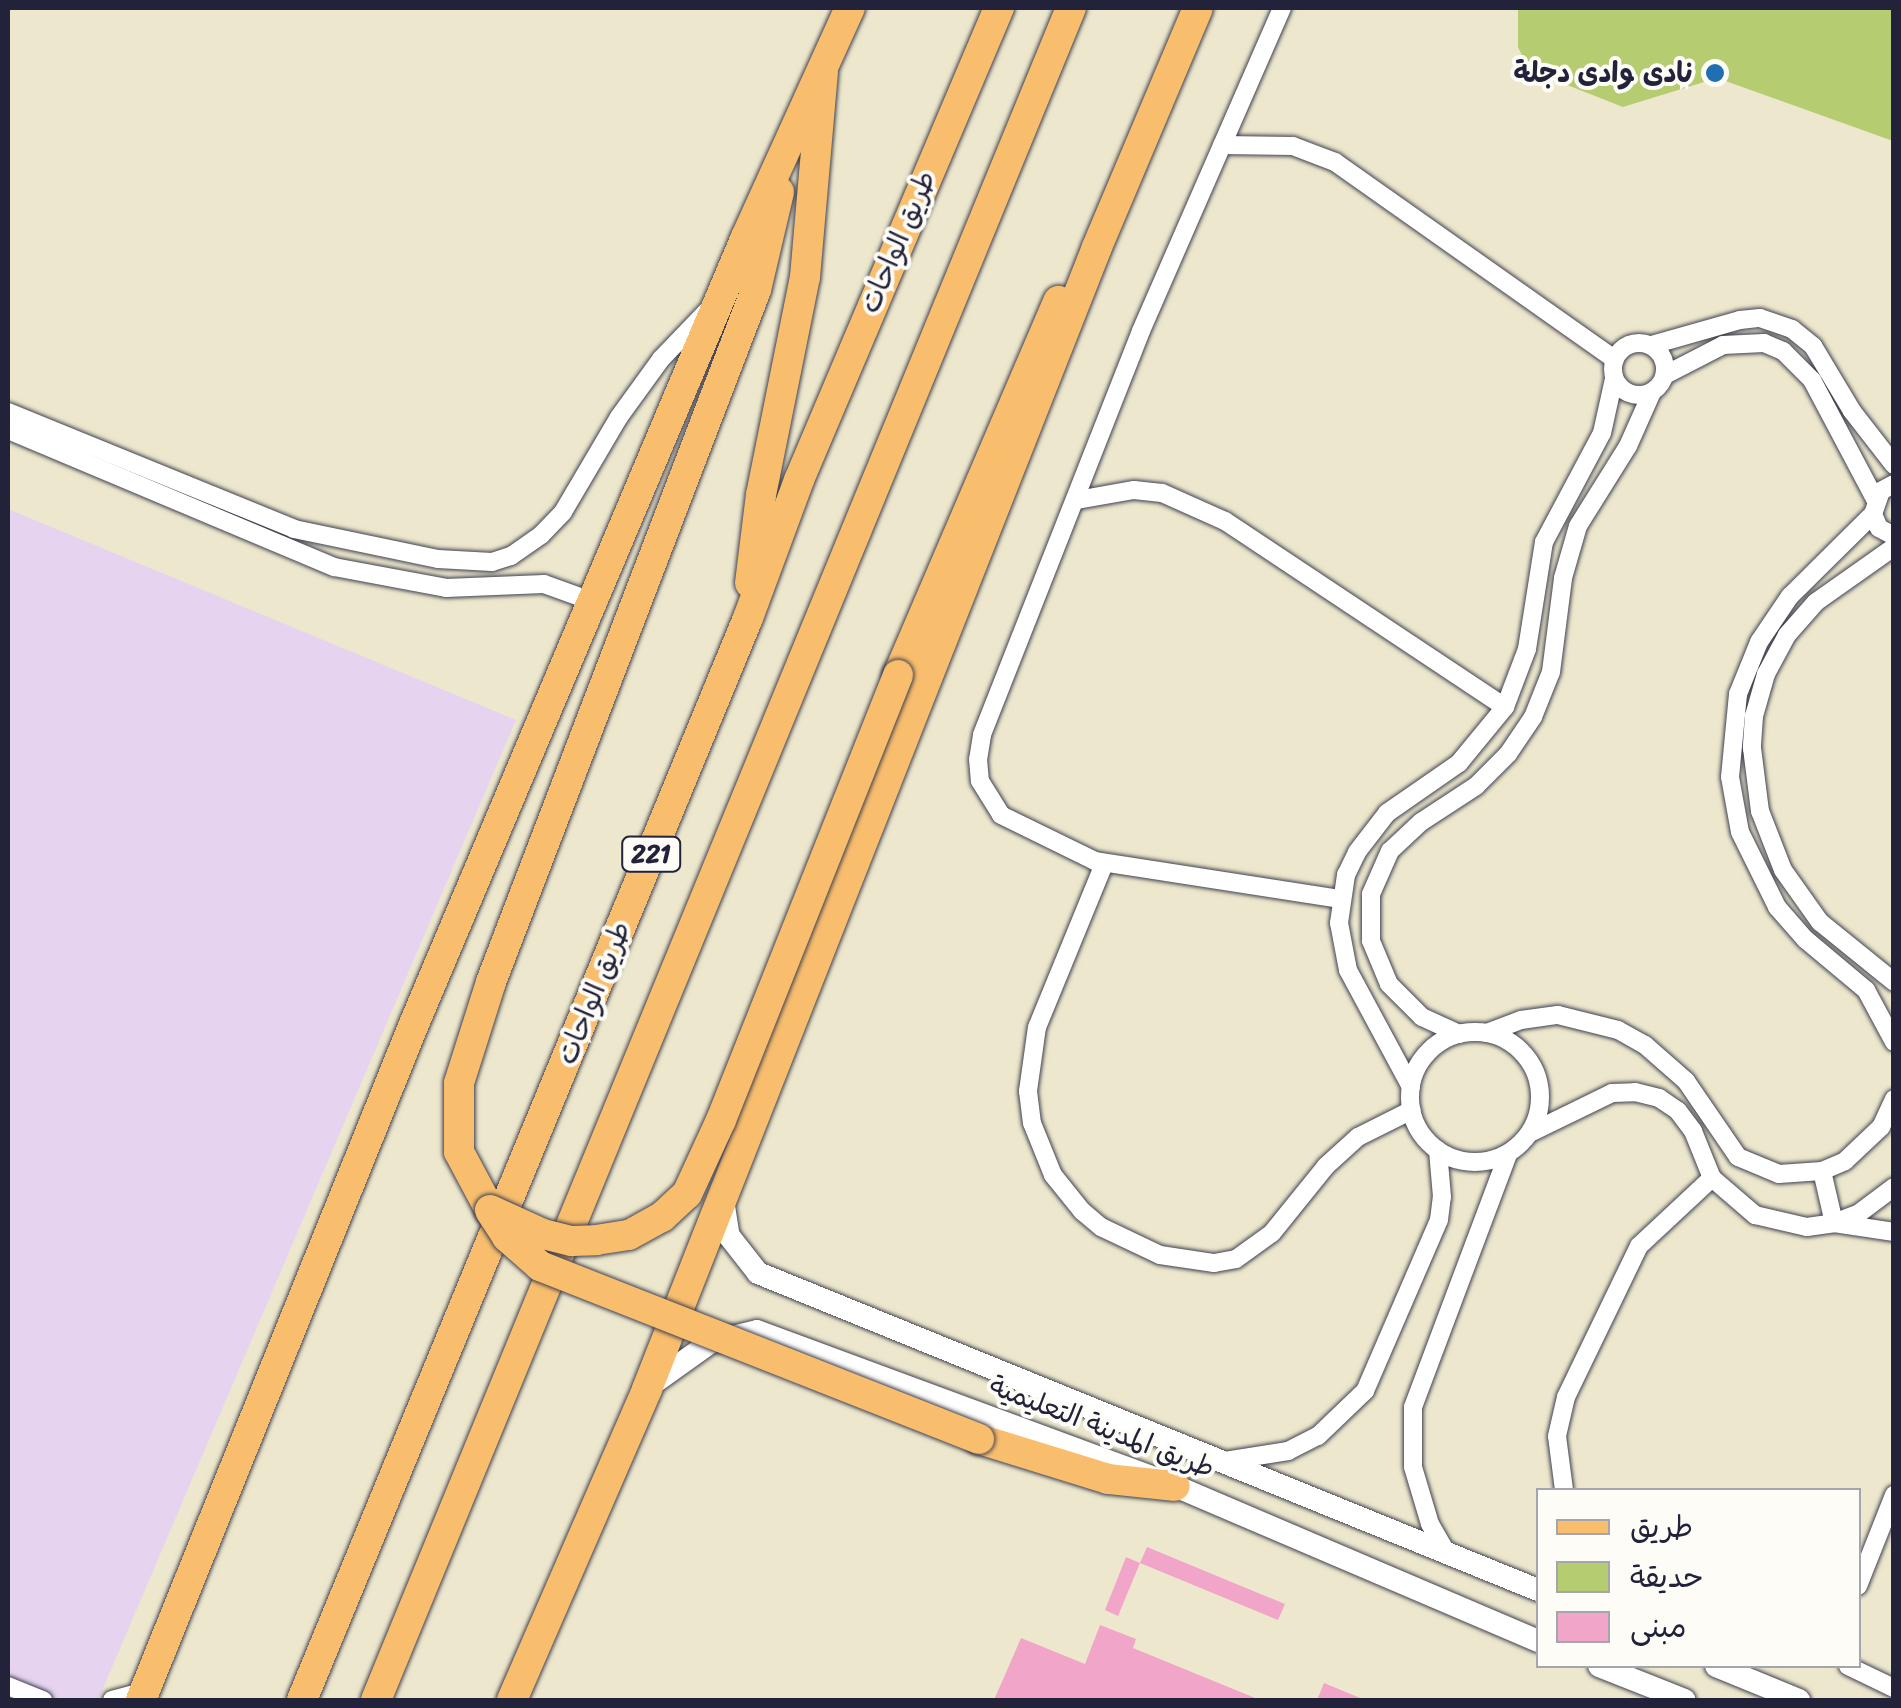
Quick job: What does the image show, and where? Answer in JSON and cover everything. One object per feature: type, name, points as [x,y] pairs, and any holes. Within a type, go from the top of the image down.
[{"type":"main road","points":[[143,1696],[414,1024],[720,298],[850,8]]},
{"type":"main road","name":"طريق الواحات","points":[[302,1700],[748,618],[814,444],[999,8]]},
{"type":"main road","name":"221","points":[[376,1700],[1071,8]]},
{"type":"main road","points":[[1051,56],[1088,8]]},
{"type":"main road","points":[[512,1700],[647,1388],[1098,247],[1198,8]]},
{"type":"main road","points":[[748,618],[756,522],[810,236],[824,72]]},
{"type":"main road","points":[[783,154],[768,250],[661,546],[491,982],[458,1084],[458,1152],[507,1237],[540,1266],[979,1439],[1124,1483],[1175,1486]]},
{"type":"main road","points":[[490,1210],[543,1234],[596,1240],[630,1235],[662,1217],[687,1194],[722,1120],[898,675],[1040,336],[1072,276],[1098,247]]},
{"type":"street","points":[[1282,8],[1141,331],[982,735],[978,758],[980,781],[1000,815],[1104,864],[1340,900]]},
{"type":"street","points":[[1222,145],[1293,146],[1335,162],[1614,358]]},
{"type":"street","points":[[8,412],[294,528],[438,559],[492,562],[540,535],[562,512],[619,417],[661,359],[720,298]]},
{"type":"street","points":[[1614,358],[1634,342],[1652,346],[1740,320],[1760,318],[1792,329],[1813,346],[1852,411],[1894,465]]},
{"type":"street","points":[[1459,1034],[1422,1017],[1389,984],[1372,946],[1371,894],[1390,851],[1406,834],[1476,786],[1508,754],[1533,716],[1551,672],[1563,578],[1578,526],[1628,446],[1652,392],[1665,375],[1723,344],[1764,344],[1783,351],[1812,380],[1874,507],[1879,528],[1894,536]]},
{"type":"street","points":[[1652,346],[1663,358],[1665,375]]},
{"type":"street","points":[[1411,1087],[1348,970],[1340,900],[1357,852],[1387,813],[1458,763],[1505,707],[1527,649],[1539,562],[1558,512],[1602,433],[1614,379],[1614,358]]},
{"type":"street","points":[[1614,379],[1630,394],[1652,392]]},
{"type":"street","points":[[8,430],[334,567],[446,588],[544,584],[594,602]]},
{"type":"street","points":[[141,488],[150,470]]},
{"type":"street","points":[[1894,484],[1773,618],[1738,694],[1729,749],[1733,805],[1750,859],[1805,939],[1866,990],[1894,1042]]},
{"type":"street","points":[[1076,500],[1134,490],[1162,493],[1225,521],[1505,707]]},
{"type":"street","points":[[1558,512],[1578,526]]},
{"type":"street","points":[[1894,547],[1816,602],[1787,635],[1766,674],[1754,716],[1754,780],[1760,811],[1783,870],[1820,922],[1894,982]]},
{"type":"street","points":[[1387,813],[1406,834]]},
{"type":"street","points":[[1104,864],[1037,1027],[1028,1091],[1042,1154],[1066,1194],[1091,1219],[1160,1255],[1214,1264],[1236,1259],[1272,1233],[1326,1166],[1358,1137],[1412,1110]]},
{"type":"street","points":[[1763,882],[1775,881],[1783,870]]},
{"type":"street","points":[[1894,1098],[1882,1127],[1866,1146],[1822,1171],[1778,1174],[1738,1157],[1686,1082],[1645,1045],[1618,1030],[1558,1015],[1521,1020],[1487,1033],[1459,1034],[1432,1048],[1415,1072],[1411,1087],[1412,1110],[1421,1133],[1438,1150],[1467,1162],[1488,1162],[1508,1154],[1530,1132],[1612,1093],[1635,1092],[1658,1098],[1678,1111],[1693,1130],[1712,1178],[1755,1215],[1807,1227],[1834,1224],[1894,1232]]},
{"type":"street","points":[[1487,1033],[1513,1044],[1538,1078],[1540,1106],[1530,1132]]},
{"type":"street","points":[[1224,1460],[1288,1451],[1344,1416],[1364,1391],[1439,1220],[1442,1197],[1438,1150]]},
{"type":"street","points":[[1445,1550],[1416,1482],[1411,1437],[1413,1408],[1508,1154]]},
{"type":"street","points":[[1822,1171],[1834,1224]]},
{"type":"street","points":[[1564,1488],[1557,1436],[1566,1397],[1639,1246],[1712,1178]]},
{"type":"street","points":[[1834,1224],[1858,1214],[1894,1187]]},
{"type":"street","name":"طريق المدينة التعليمية","points":[[723,1190],[729,1236],[758,1273],[1536,1589]]},
{"type":"street","name":"طريق المدينة التعليمية","points":[[647,1388],[711,1342],[757,1331],[1175,1486],[1536,1640]]},
{"type":"street","points":[[1042,1434],[1058,1397]]},
{"type":"street","points":[[1861,1578],[1894,1495]]},
{"type":"street","points":[[1603,1668],[1685,1700]]},
{"type":"street","points":[[1721,1668],[1798,1700]]},
{"type":"street","points":[[1852,1668],[1894,1688]]},
{"type":"street","points":[[8,1686],[42,1700]]},
{"type":"street","points":[[112,1700],[143,1696]]},
{"type":"shaded area","points":[[8,509],[516,720],[98,1700],[8,1700]]},
{"type":"green space","name":"نادى وادى دجلة","points":[[1518,8],[1893,8],[1893,141],[1717,78],[1623,107],[1529,70],[1518,47]]},
{"type":"building","points":[[1147,1547],[1285,1604],[1278,1620],[1140,1563]]},
{"type":"building","points":[[1126,1557],[1140,1563],[1118,1616],[1105,1610]]},
{"type":"building","points":[[1100,1625],[1136,1639],[1133,1648],[1260,1700],[994,1700],[1021,1638],[1085,1664]]},
{"type":"building","points":[[1324,1683],[1365,1700],[1317,1700]]},
{"type":"place","name":"نادى وادى دجلة","points":[[1715,73]]}]
